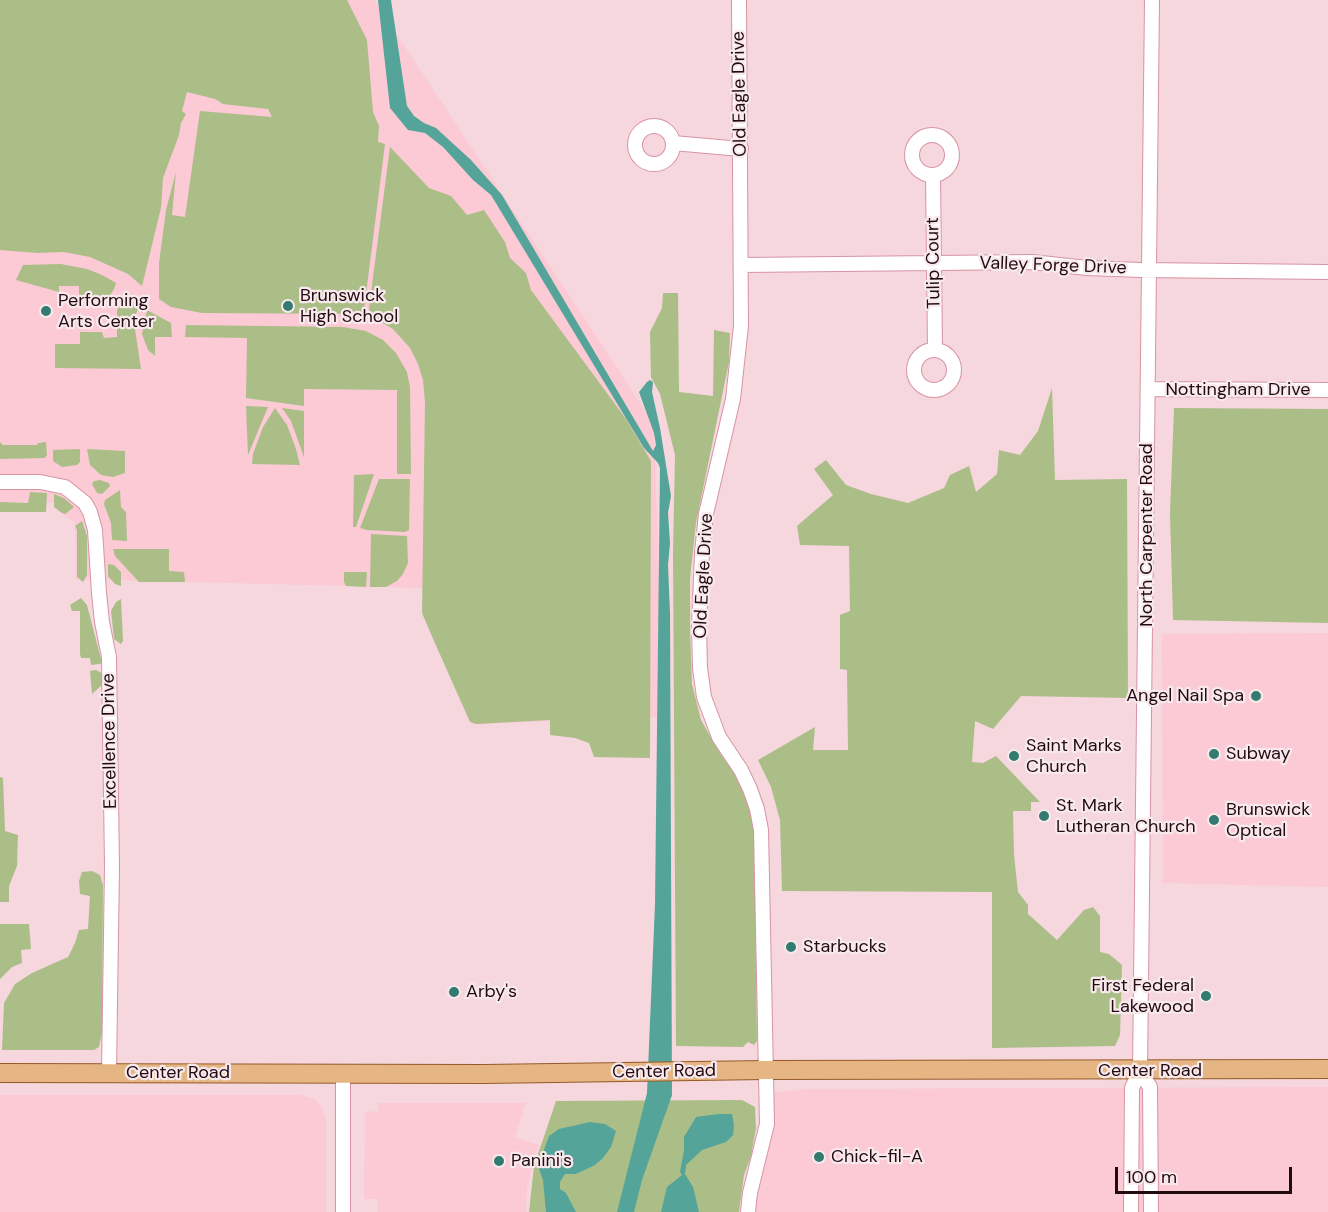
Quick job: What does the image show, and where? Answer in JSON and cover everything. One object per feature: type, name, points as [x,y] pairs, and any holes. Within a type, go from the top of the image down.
[{"type":"main road","name":"Center Road","points":[[0,1073],[587,1074],[766,1070],[1328,1069]]},
{"type":"street","name":"Old Eagle Drive","points":[[739,0],[741,326],[733,399],[712,485],[702,553],[700,668],[704,697],[711,719],[750,789],[761,830],[767,1124],[747,1212]]},
{"type":"street","name":"North Carpenter Road","points":[[1140,1071],[1152,0]]},
{"type":"street","points":[[673,144],[741,149]]},
{"type":"street","name":"Tulip Court","points":[[933,175],[935,350]]},
{"type":"street","name":"Valley Forge Drive","points":[[742,265],[1032,262],[1088,268],[1328,272]]},
{"type":"street","name":"Nottingham Drive","points":[[1148,389],[1328,390]]},
{"type":"street","name":"Excellence Drive","points":[[0,482],[52,483],[65,487],[85,503],[95,530],[100,603],[110,657],[112,871],[110,1073]]},
{"type":"street","points":[[1131,1212],[1132,1088],[1140,1071]]},
{"type":"street","points":[[1140,1071],[1150,1087],[1151,1212]]},
{"type":"street","points":[[343,1074],[343,1212]]},
{"type":"shaded area","name":"Brunswick High School","points":[[0,0],[374,0],[654,424],[663,717],[476,724],[424,588],[76,579],[75,523],[54,507],[53,503],[0,502]]},
{"type":"shaded area","points":[[0,0],[347,0],[367,40],[373,112],[379,126],[378,142],[385,144],[364,310],[361,314],[202,313],[171,307],[159,299],[159,263],[166,210],[176,172],[172,215],[185,217],[200,111],[272,117],[268,109],[223,104],[215,99],[187,92],[182,111],[186,114],[163,178],[161,208],[142,286],[128,274],[90,257],[64,252],[37,253],[0,250]]},
{"type":"shaded area","points":[[378,0],[391,0],[407,106],[414,116],[436,128],[471,160],[502,195],[653,451],[656,445],[654,433],[639,392],[647,382],[650,380],[653,382],[652,392],[671,496],[668,513],[670,543],[668,565],[672,1095],[642,1180],[634,1212],[617,1212],[647,1093],[655,904],[660,468],[644,448],[491,195],[473,180],[443,147],[425,133],[408,130],[390,108]]},
{"type":"shaded area","points":[[390,147],[429,188],[451,196],[467,215],[484,210],[505,242],[510,258],[526,273],[531,290],[626,419],[651,461],[650,758],[594,757],[589,743],[575,738],[550,735],[550,720],[476,724],[470,722],[422,613],[425,402],[423,380],[410,348],[393,329],[371,316],[369,308]]},
{"type":"shaded area","points":[[61,264],[87,269],[102,275],[116,283],[114,289],[109,297],[102,299],[79,295],[79,286],[59,286],[59,292],[16,280],[23,265]]},
{"type":"shaded area","points":[[663,293],[678,293],[679,392],[713,396],[714,330],[730,333],[729,362],[696,523],[690,578],[690,629],[692,684],[701,720],[721,755],[739,778],[750,807],[754,832],[757,1041],[754,1045],[748,1042],[743,1047],[676,1046],[673,553],[675,455],[660,394],[651,377],[650,332],[662,308]]},
{"type":"shaded area","points":[[130,296],[140,303],[135,317],[135,329],[141,369],[55,368],[55,344],[80,344],[80,332],[102,332],[104,338],[117,337],[117,310],[125,298]]},
{"type":"shaded area","points":[[147,310],[171,323],[172,337],[155,337],[155,356],[148,350],[142,334]]},
{"type":"shaded area","points":[[186,325],[343,327],[366,331],[383,340],[396,353],[407,372],[410,387],[411,474],[397,474],[397,390],[304,389],[304,406],[246,398],[247,338],[185,337]]},
{"type":"shaded area","points":[[1052,388],[1055,480],[1127,479],[1128,698],[1021,696],[993,729],[975,721],[972,762],[983,763],[996,756],[1040,802],[1031,802],[1031,811],[1013,811],[1018,892],[1028,905],[1028,914],[1057,940],[1084,910],[1093,907],[1100,916],[1100,952],[1109,954],[1122,965],[1120,1035],[1115,1046],[992,1048],[992,892],[782,891],[780,820],[771,787],[758,760],[815,727],[813,750],[848,750],[847,670],[840,669],[840,615],[850,611],[849,546],[800,545],[797,526],[833,495],[814,469],[826,460],[846,485],[908,503],[944,488],[950,475],[969,466],[976,492],[997,474],[999,450],[1020,455],[1038,431]]},
{"type":"shaded area","points":[[246,406],[268,407],[248,455]]},
{"type":"shaded area","points":[[275,408],[287,425],[300,465],[252,464],[253,454],[263,427]]},
{"type":"shaded area","points":[[282,408],[304,411],[304,457],[291,421]]},
{"type":"shaded area","points":[[1174,408],[1328,409],[1328,623],[1173,620],[1170,513]]},
{"type":"shaded area","points":[[0,442],[3,445],[37,445],[46,442],[47,455],[45,458],[0,459]]},
{"type":"shaded area","points":[[80,449],[80,462],[77,465],[62,467],[53,461],[53,450]]},
{"type":"shaded area","points":[[87,449],[125,451],[125,473],[113,477],[101,475],[90,465]]},
{"type":"shaded area","points":[[374,474],[356,527],[353,527],[354,475]]},
{"type":"shaded area","points":[[379,479],[410,479],[409,530],[405,532],[360,528]]},
{"type":"shaded area","points":[[100,480],[109,483],[110,486],[102,494],[97,493],[92,484]]},
{"type":"shaded area","points":[[120,490],[121,507],[126,512],[127,541],[112,540],[111,523],[104,504],[105,500]]},
{"type":"shaded area","points":[[30,492],[47,493],[46,512],[0,512],[0,502],[28,503]]},
{"type":"shaded area","points":[[54,494],[64,498],[74,507],[65,514],[62,513],[54,507]]},
{"type":"shaded area","points":[[82,521],[87,536],[87,575],[83,582],[77,577],[77,530],[75,526]]},
{"type":"shaded area","points":[[371,534],[407,536],[408,563],[397,581],[386,587],[370,587]]},
{"type":"shaded area","points":[[113,549],[169,549],[169,571],[184,572],[185,582],[139,582],[115,556]]},
{"type":"shaded area","points":[[108,564],[114,565],[121,572],[121,586],[115,584],[108,576]]},
{"type":"shaded area","points":[[344,572],[367,572],[366,587],[346,586]]},
{"type":"shaded area","points":[[81,598],[87,605],[102,663],[99,664],[91,665],[90,658],[81,658],[80,611],[72,611],[70,605]]},
{"type":"shaded area","points":[[121,599],[123,641],[121,644],[114,639],[111,611],[116,602]]},
{"type":"shaded area","points":[[1328,633],[1328,887],[1163,883],[1162,634]]},
{"type":"shaded area","points":[[96,670],[103,674],[103,684],[92,694],[90,671]]},
{"type":"shaded area","points":[[0,777],[3,778],[5,831],[18,835],[17,866],[9,886],[9,902],[0,902]]},
{"type":"shaded area","points":[[92,871],[100,875],[103,885],[102,1033],[99,1047],[94,1050],[2,1050],[4,1003],[15,984],[32,973],[68,957],[79,930],[88,929],[90,896],[80,894],[79,881],[82,872]]},
{"type":"shaded area","points":[[0,924],[29,924],[31,949],[21,950],[22,963],[12,967],[0,979]]},
{"type":"shaded area","points":[[1328,1087],[1328,1212],[748,1212],[767,1094],[805,1089]]},
{"type":"shaded area","points":[[0,1095],[299,1095],[308,1097],[316,1100],[326,1118],[326,1212],[0,1212]]},
{"type":"shaded area","points":[[742,1100],[755,1107],[756,1128],[751,1156],[744,1175],[739,1212],[529,1212],[534,1166],[556,1101]]},
{"type":"shaded area","points":[[378,1103],[525,1103],[515,1138],[539,1145],[527,1187],[526,1212],[378,1212],[377,1199],[364,1199],[365,1112],[378,1111]]},
{"type":"shaded area","points":[[732,1114],[733,1135],[726,1142],[702,1150],[686,1165],[685,1174],[693,1187],[699,1212],[661,1212],[667,1187],[682,1175],[680,1172],[684,1137],[696,1117]]},
{"type":"shaded area","points":[[590,1122],[605,1124],[616,1131],[611,1147],[595,1165],[576,1174],[565,1174],[560,1182],[560,1189],[566,1193],[576,1212],[546,1212],[543,1180],[538,1166],[549,1136],[559,1129]]},
{"type":"place","name":"Brunswick High School","points":[[288,306]]},
{"type":"place","name":"Performing Arts Center","points":[[46,311]]},
{"type":"place","name":"Angel Nail Spa","points":[[1256,696]]},
{"type":"place","name":"Subway","points":[[1214,754]]},
{"type":"place","name":"Saint Marks Church","points":[[1014,756]]},
{"type":"place","name":"St. Mark Lutheran Church","points":[[1044,816]]},
{"type":"place","name":"Brunswick Optical","points":[[1214,820]]},
{"type":"place","name":"Starbucks","points":[[791,947]]},
{"type":"place","name":"Arby's","points":[[454,992]]},
{"type":"place","name":"First Federal Lakewood","points":[[1206,996]]},
{"type":"place","name":"Chick-fil-A","points":[[819,1157]]},
{"type":"place","name":"Panini's","points":[[499,1161]]}]
